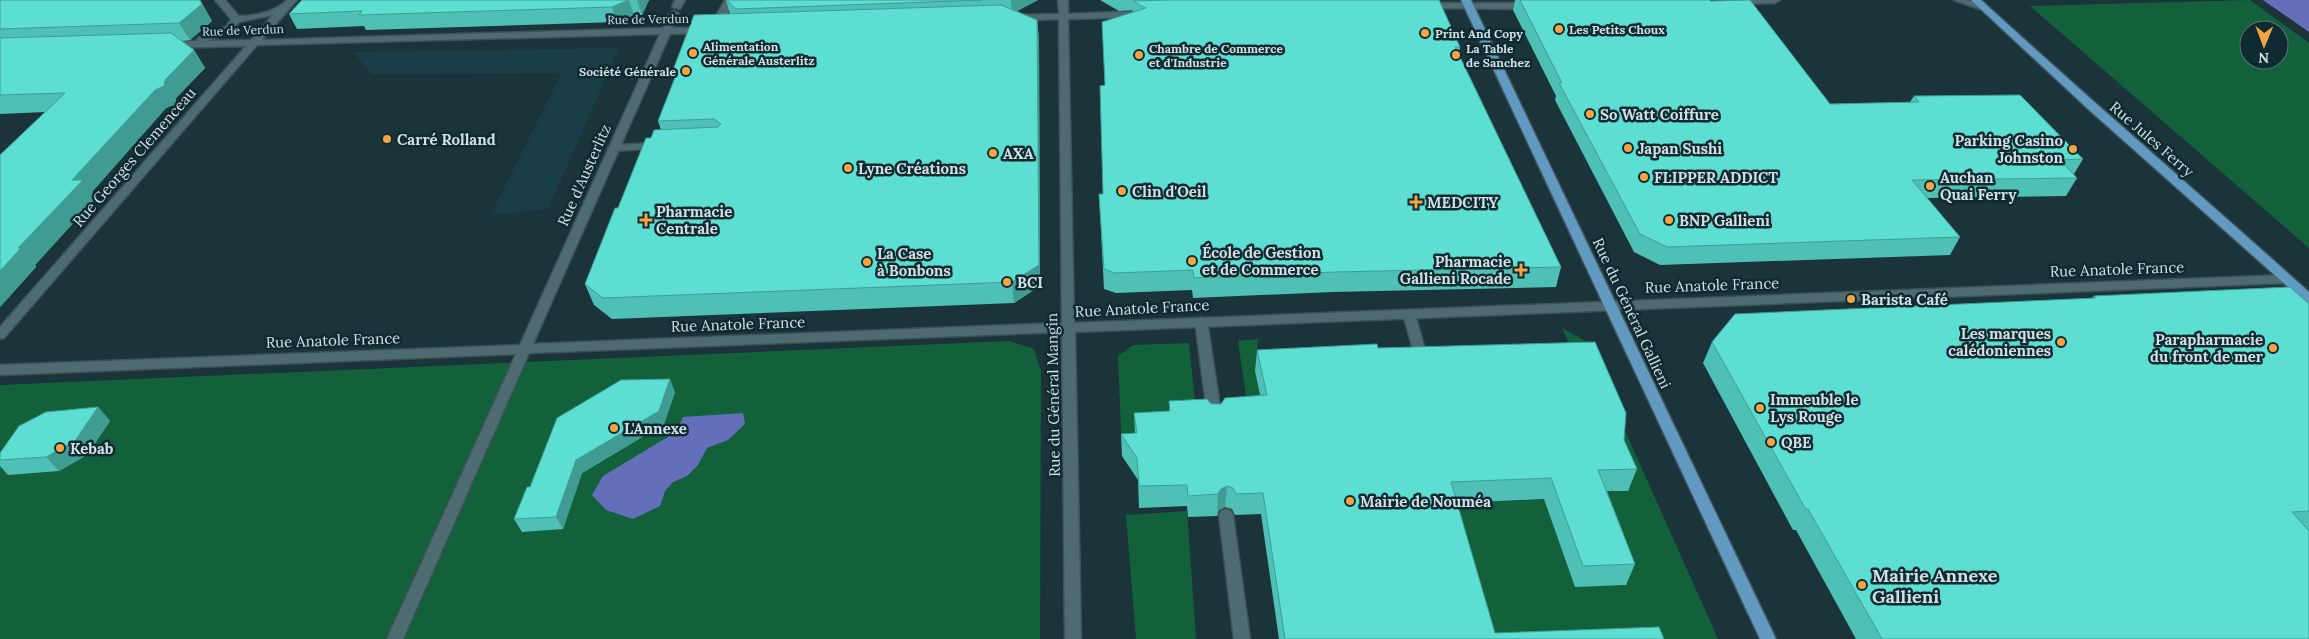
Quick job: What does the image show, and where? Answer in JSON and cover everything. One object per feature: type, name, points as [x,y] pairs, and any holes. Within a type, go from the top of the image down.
[{"type":"main road","name":"Rue Jules Ferry","points":[[1976,0],[2092,107],[2309,299]]},
{"type":"main road","name":"Rue du Général Gallieni","points":[[1468,3],[1768,639]]},
{"type":"street","points":[[220,0],[236,20]]},
{"type":"street","name":"Rue de Verdun","points":[[163,45],[740,29],[722,14],[730,0]]},
{"type":"street","name":"Rue du Général Mangin","points":[[1064,0],[1073,639]]},
{"type":"street","points":[[1726,1],[1776,0]]},
{"type":"street","points":[[1960,0],[1985,8]]},
{"type":"street","points":[[182,44],[208,39],[229,29],[236,20],[251,19],[272,13],[290,2]]},
{"type":"street","name":"Rue Georges Clemenceau","points":[[0,335],[290,2]]},
{"type":"street","points":[[1411,7],[1468,3],[1544,5]]},
{"type":"street","name":"Rue d'Austerlitz","points":[[395,639],[677,7]]},
{"type":"street","points":[[1009,19],[1152,14]]},
{"type":"street","points":[[613,148],[672,146]]},
{"type":"street","name":"Rue Anatole France","points":[[0,370],[2286,279]]},
{"type":"street","points":[[1409,314],[1422,360]]},
{"type":"street","points":[[1202,321],[1215,420]]},
{"type":"street","points":[[1226,515],[1242,639]]},
{"type":"shaded area","points":[[619,48],[548,209],[491,215],[562,73],[372,74],[353,52]]},
{"type":"green space","points":[[2250,0],[2277,20],[2239,20],[2239,70],[2289,70],[2289,28],[2309,43],[2309,248],[2030,6]]},
{"type":"green space","points":[[1562,328],[1585,341],[1718,639],[1484,639],[1446,503],[1582,498],[1578,364]]},
{"type":"green space","points":[[1258,339],[1255,371],[1265,417],[1249,418],[1238,341]]},
{"type":"green space","points":[[1009,341],[1034,349],[1041,371],[1040,639],[0,639],[0,385]]},
{"type":"green space","points":[[1189,343],[1197,421],[1137,455],[1122,456],[1118,356],[1133,345]]},
{"type":"green space","points":[[1187,511],[1196,639],[1136,639],[1126,515]]},
{"type":"water","points":[[2263,0],[2309,0],[2309,32]]},
{"type":"water","points":[[743,413],[745,424],[728,440],[707,448],[698,465],[687,476],[673,482],[665,491],[660,506],[633,519],[606,510],[592,495],[603,476],[676,432],[683,417]]},
{"type":"building","points":[[0,0],[200,0],[202,4],[179,23],[0,29]]},
{"type":"building","points":[[302,0],[628,0],[612,7],[359,15],[362,11],[289,14]]},
{"type":"building","points":[[727,0],[982,0],[736,9]]},
{"type":"building","points":[[1439,0],[1460,47],[1455,47],[1561,267],[1336,272],[1194,278],[1193,270],[1115,273],[1104,269],[1099,194],[1103,194],[1100,86],[1105,85],[1102,22],[1146,8],[1133,1]]},
{"type":"building","points":[[1520,0],[1750,0],[1830,104],[1919,102],[1914,96],[2020,95],[2083,159],[2060,160],[2077,178],[1912,180],[1960,237],[1667,247],[1640,234],[1559,83],[1562,83]]},
{"type":"building","points":[[1001,5],[1037,20],[1039,265],[1012,282],[603,298],[585,284],[615,208],[618,208],[646,138],[651,138],[654,130],[718,127],[721,124],[714,119],[658,121],[678,70],[673,70],[694,15]]},
{"type":"building","points":[[171,33],[194,50],[165,80],[164,86],[155,90],[72,180],[83,180],[18,248],[21,248],[0,271],[0,155],[65,93],[0,95],[0,38]]},
{"type":"building","points":[[2290,287],[2309,304],[2309,511],[2292,512],[2309,531],[2309,639],[1882,639],[1808,509],[1805,508],[1712,342],[1735,314],[2096,298],[2094,296]]},
{"type":"building","name":"Mairie de Nouméa","points":[[1595,342],[1626,413],[1624,440],[1637,469],[1598,470],[1635,564],[1583,566],[1551,478],[1451,482],[1495,633],[1659,627],[1664,639],[1285,639],[1263,493],[1236,494],[1233,488],[1227,486],[1221,489],[1218,494],[1188,496],[1187,485],[1139,486],[1137,458],[1121,434],[1137,433],[1134,413],[1170,411],[1169,401],[1207,399],[1211,404],[1221,404],[1225,398],[1267,395],[1257,350],[1377,344],[1378,348]]},
{"type":"building","points":[[670,379],[659,411],[576,460],[556,517],[514,519],[527,487],[530,487],[557,418],[621,380]]},
{"type":"building","points":[[98,407],[75,441],[46,457],[0,460],[0,453],[19,426],[46,412]]},
{"type":"place","name":"Les Petits Choux","points":[[1559,29]]},
{"type":"place","name":"Print And Copy","points":[[1425,33]]},
{"type":"place","name":"Alimentation Générale Austerlitz","points":[[693,53]]},
{"type":"place","name":"Chambre de Commerce et d'Industrie","points":[[1139,55]]},
{"type":"place","name":"La Table de Sanchez","points":[[1456,55]]},
{"type":"place","name":"Société Générale","points":[[686,71]]},
{"type":"place","name":"So Watt Coiffure","points":[[1590,114]]},
{"type":"place","name":"Carré Rolland","points":[[387,139]]},
{"type":"place","name":"Japan Sushi","points":[[1628,148]]},
{"type":"place","name":"Parking Casino Johnston","points":[[2073,149]]},
{"type":"place","name":"AXA","points":[[993,153]]},
{"type":"place","name":"Lyne Créations","points":[[848,168]]},
{"type":"place","name":"FLIPPER ADDICT","points":[[1644,177]]},
{"type":"place","name":"Auchan Quai Ferry","points":[[1930,186]]},
{"type":"place","name":"Clin d'Oeil","points":[[1122,191]]},
{"type":"place","name":"MEDCITY","points":[[1416,202]]},
{"type":"place","name":"Pharmacie Centrale","points":[[646,220]]},
{"type":"place","name":"BNP Gallieni","points":[[1669,220]]},
{"type":"place","name":"École de Gestion et de Commerce","points":[[1192,261]]},
{"type":"place","name":"La Case à Bonbons","points":[[867,262]]},
{"type":"place","name":"Pharmacie Gallieni Rocade","points":[[1521,270]]},
{"type":"place","name":"BCI","points":[[1007,282]]},
{"type":"place","name":"Barista Café","points":[[1851,299]]},
{"type":"place","name":"Les marques calédoniennes","points":[[2061,342]]},
{"type":"place","name":"Parapharmacie du front de mer","points":[[2273,348]]},
{"type":"place","name":"Immeuble le Lys Rouge","points":[[1760,408]]},
{"type":"place","name":"L'Annexe","points":[[614,428]]},
{"type":"place","name":"QBE","points":[[1771,442]]},
{"type":"place","name":"Kebab","points":[[60,448]]},
{"type":"place","name":"Mairie de Nouméa","points":[[1350,501]]},
{"type":"place","name":"Mairie Annexe Gallieni","points":[[1862,585]]}]
